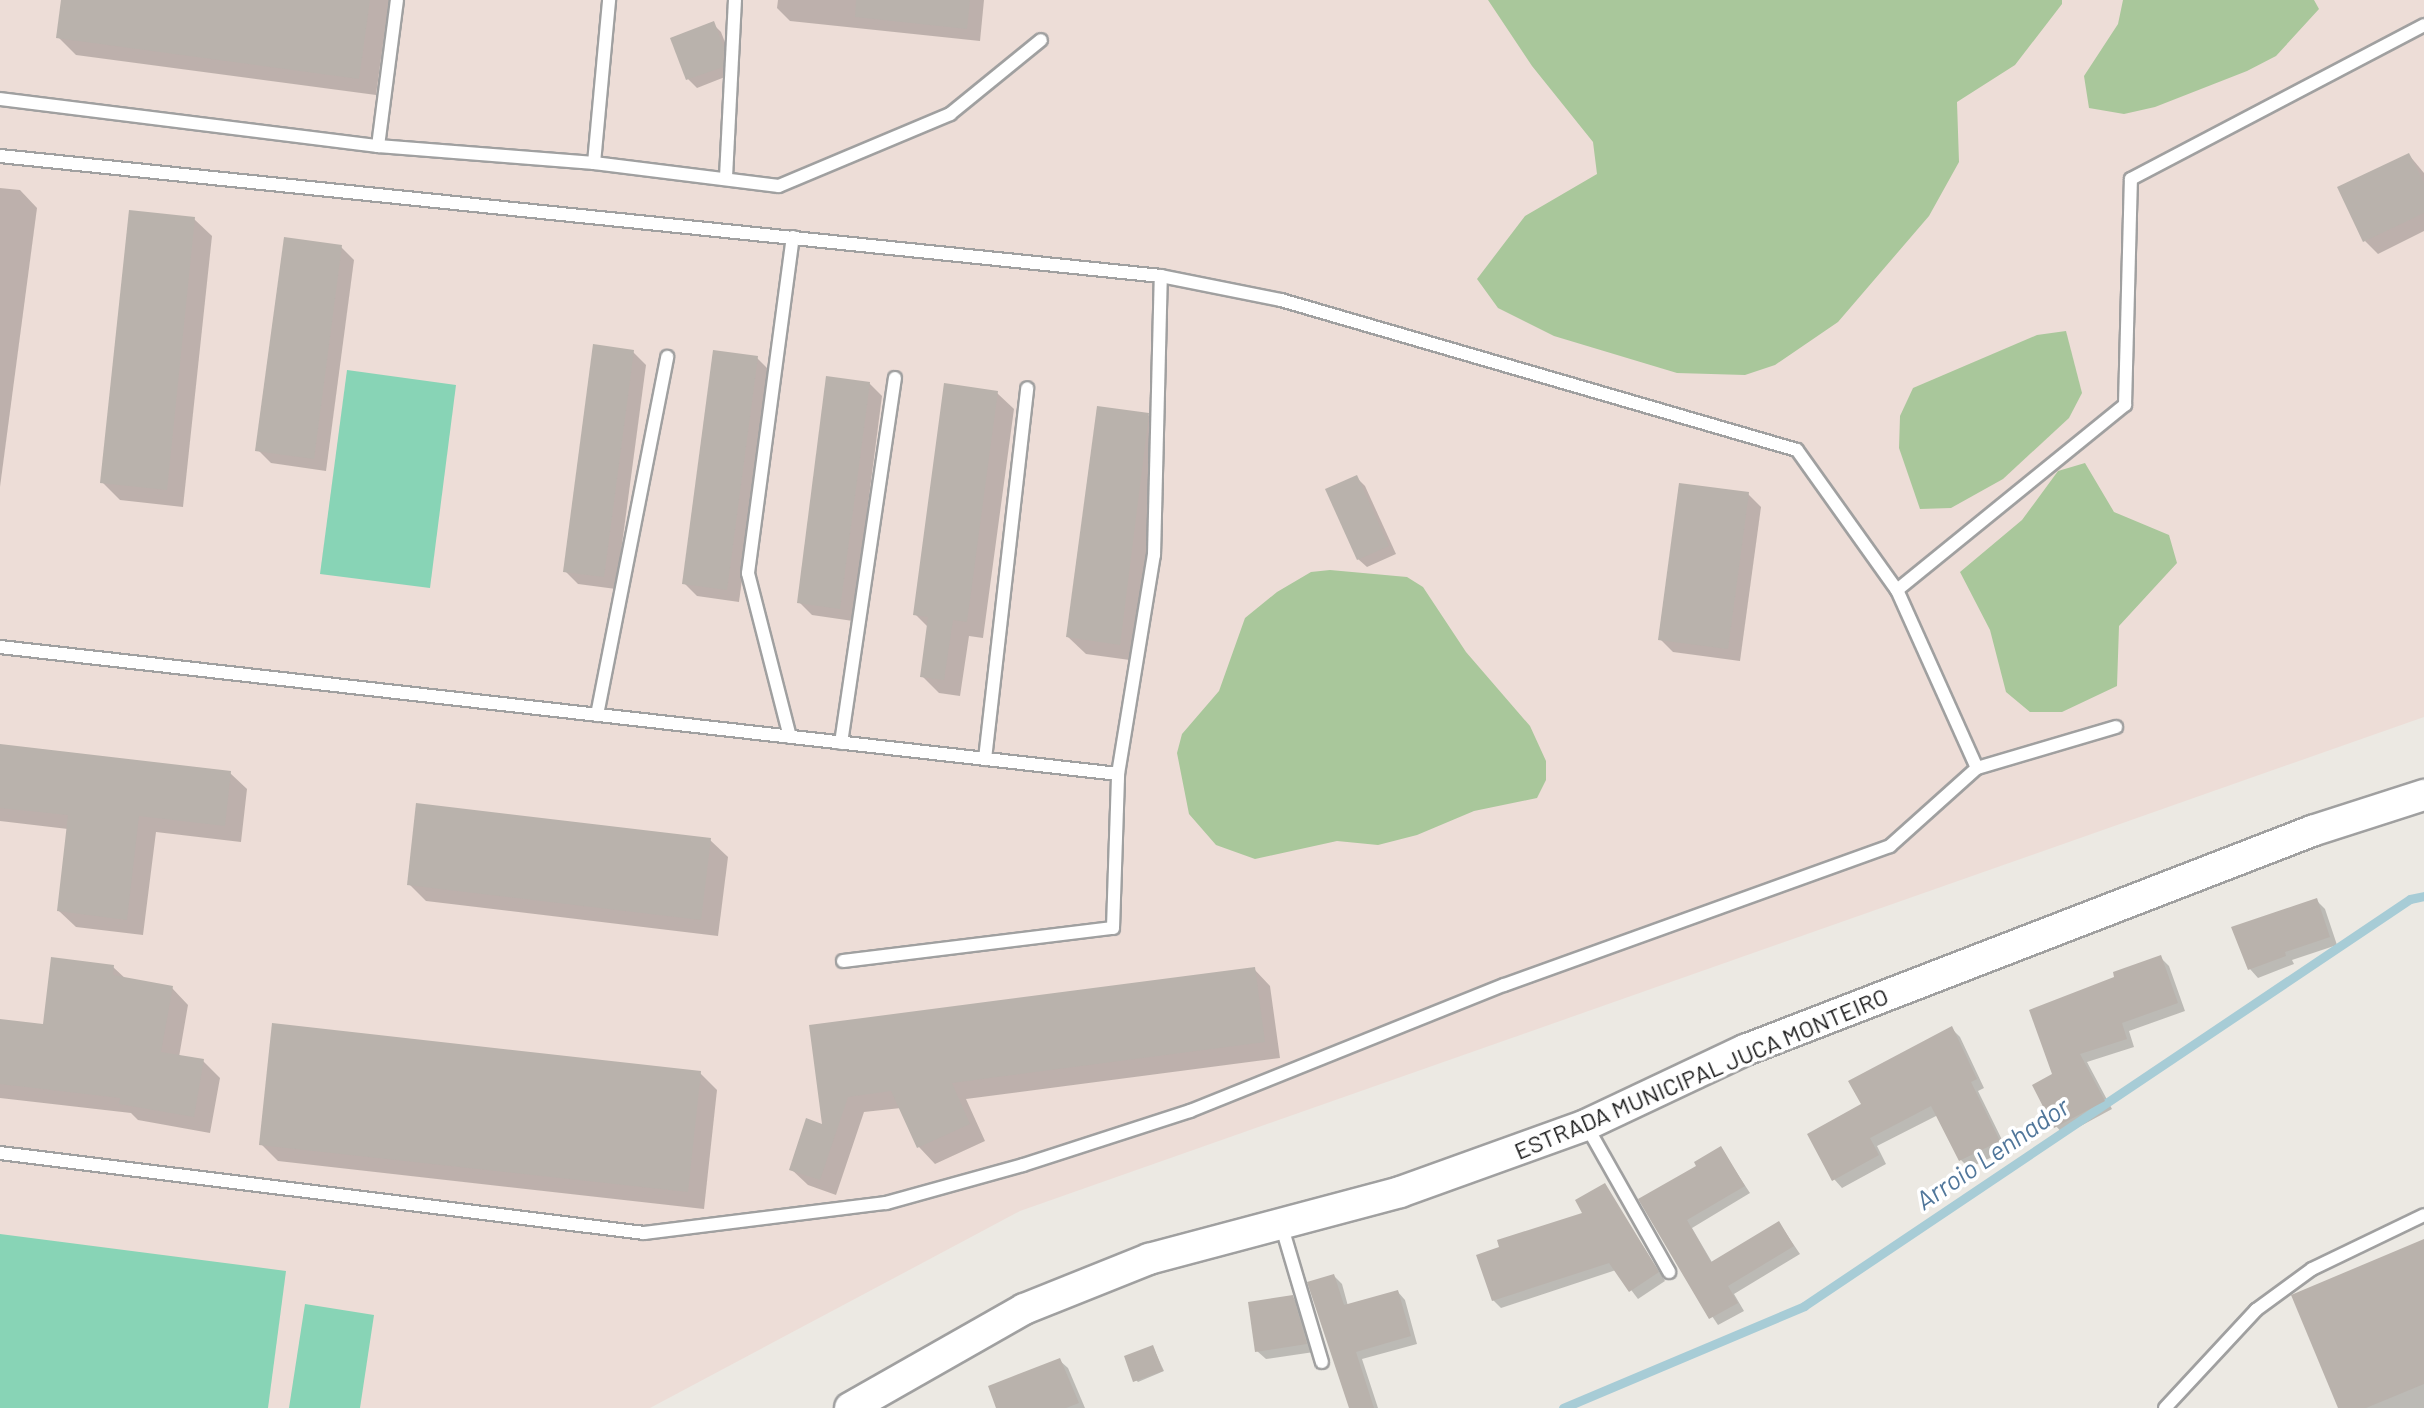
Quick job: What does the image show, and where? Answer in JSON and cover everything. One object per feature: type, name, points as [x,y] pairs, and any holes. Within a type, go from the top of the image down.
[{"type":"street","name":"ESTRADA MUNICIPAL JUCA MONTEIRO","points":[[850,1408],[1024,1309],[1149,1259],[1400,1192],[1586,1125],[1745,1050],[2312,831],[2424,795]]},
{"type":"lane","points":[[378,146],[397,0]]},
{"type":"lane","points":[[594,163],[609,0]]},
{"type":"lane","points":[[726,177],[735,0]]},
{"type":"lane","points":[[1897,590],[2125,405],[2131,179],[2424,25]]},
{"type":"lane","points":[[0,99],[378,146],[594,163],[779,186],[950,114],[1041,40]]},
{"type":"lane","points":[[0,156],[1161,276],[1281,300],[1797,450],[1897,590],[1977,768]]},
{"type":"lane","points":[[790,737],[748,573],[793,237]]},
{"type":"lane","points":[[843,961],[1113,928],[1118,774],[1154,555],[1161,276]]},
{"type":"lane","points":[[597,715],[667,357]]},
{"type":"lane","points":[[841,743],[895,378]]},
{"type":"lane","points":[[985,759],[1027,388]]},
{"type":"lane","points":[[0,647],[1118,774]]},
{"type":"lane","points":[[0,1153],[644,1233],[886,1203],[1023,1165],[1190,1111],[1504,985],[1890,846],[1977,768],[2116,727]]},
{"type":"lane","points":[[1586,1125],[1669,1272]]},
{"type":"lane","points":[[2165,1408],[2256,1310],[2312,1269],[2424,1215]]},
{"type":"lane","points":[[1281,1224],[1322,1362]]},
{"type":"shaded area","points":[[0,0],[2424,0],[2424,717],[1020,1211],[650,1408],[0,1408]]},
{"type":"green space","points":[[1488,0],[2062,0],[2062,4],[2015,65],[1957,102],[1959,162],[1929,216],[1838,322],[1775,365],[1745,375],[1677,373],[1554,336],[1498,308],[1477,279],[1525,216],[1597,174],[1593,142],[1532,66]]},
{"type":"green space","points":[[2123,0],[2314,0],[2319,9],[2276,56],[2247,71],[2155,107],[2124,114],[2089,108],[2084,76],[2118,24]]},
{"type":"green space","points":[[2066,331],[2082,393],[2069,418],[2003,479],[1951,508],[1920,509],[1899,448],[1900,416],[1913,388],[2037,335]]},
{"type":"green space","points":[[347,370],[456,385],[430,588],[320,574]]},
{"type":"green space","points":[[2085,463],[2114,512],[2169,535],[2177,563],[2119,626],[2117,686],[2062,712],[2030,712],[2006,692],[1990,630],[1960,572],[2022,520],[2058,471]]},
{"type":"green space","points":[[1330,570],[1407,577],[1423,587],[1466,652],[1530,726],[1546,761],[1546,780],[1537,798],[1474,811],[1417,835],[1378,845],[1337,841],[1255,859],[1216,845],[1189,814],[1177,753],[1182,734],[1219,691],[1245,618],[1277,592],[1311,572]]},
{"type":"green space","points":[[0,1234],[286,1271],[268,1408],[0,1408]]},
{"type":"green space","points":[[305,1304],[374,1315],[360,1408],[289,1408]]},
{"type":"building","points":[[61,0],[370,0],[359,79],[56,38]]},
{"type":"building","points":[[856,0],[970,0],[967,29],[855,17]]},
{"type":"building","points":[[714,21],[724,48],[723,67],[686,80],[670,38]]},
{"type":"building","points":[[2409,153],[2424,183],[2424,213],[2363,242],[2337,187]]},
{"type":"building","points":[[129,210],[195,217],[167,490],[100,483]]},
{"type":"building","points":[[284,237],[342,245],[314,459],[255,451]]},
{"type":"building","points":[[593,344],[634,350],[604,577],[563,572]]},
{"type":"building","points":[[713,350],[758,356],[727,590],[682,584]]},
{"type":"building","points":[[826,376],[870,382],[840,609],[797,603]]},
{"type":"building","points":[[944,383],[998,391],[967,622],[953,620],[944,680],[920,677],[928,617],[913,615]]},
{"type":"building","points":[[1097,406],[1149,413],[1120,645],[1066,637]]},
{"type":"building","points":[[1357,475],[1389,546],[1357,560],[1325,489]]},
{"type":"building","points":[[1679,483],[1749,492],[1728,649],[1658,640]]},
{"type":"building","points":[[0,744],[231,771],[225,826],[139,816],[127,920],[57,911],[68,815],[0,808]]},
{"type":"building","points":[[416,803],[711,838],[701,920],[407,885]]},
{"type":"building","points":[[2317,898],[2330,937],[2285,952],[2286,956],[2248,970],[2231,927]]},
{"type":"building","points":[[2161,955],[2178,1003],[2122,1023],[2127,1039],[2080,1054],[2105,1101],[2054,1128],[2032,1085],[2052,1074],[2029,1010],[2114,977],[2113,972]]},
{"type":"building","points":[[51,957],[114,965],[113,975],[173,986],[161,1052],[204,1059],[194,1117],[119,1104],[120,1098],[0,1084],[0,1019],[43,1024]]},
{"type":"building","points":[[1255,967],[1265,1042],[952,1083],[970,1124],[917,1148],[891,1091],[848,1097],[820,1180],[789,1170],[806,1118],[822,1124],[809,1025]]},
{"type":"building","points":[[272,1023],[701,1071],[688,1192],[259,1145]]},
{"type":"building","points":[[1952,1026],[1977,1079],[1971,1082],[2000,1141],[1959,1161],[1931,1106],[1870,1138],[1879,1155],[1832,1181],[1807,1134],[1861,1104],[1848,1081]]},
{"type":"building","points":[[1721,1146],[1745,1186],[1687,1220],[1711,1262],[1779,1221],[1794,1246],[1728,1286],[1738,1303],[1709,1319],[1638,1199],[1696,1166],[1694,1162]]},
{"type":"building","points":[[1605,1183],[1659,1272],[1629,1292],[1609,1263],[1492,1301],[1476,1255],[1499,1247],[1497,1240],[1582,1213],[1575,1200]]},
{"type":"building","points":[[2424,1239],[2424,1384],[2366,1408],[2338,1408],[2291,1295]]},
{"type":"building","points":[[1334,1274],[1344,1305],[1398,1290],[1411,1336],[1356,1352],[1374,1408],[1349,1408],[1307,1282]]},
{"type":"building","points":[[1293,1295],[1307,1344],[1255,1352],[1248,1302]]},
{"type":"building","points":[[1153,1345],[1163,1371],[1133,1382],[1124,1356]]},
{"type":"building","points":[[1060,1358],[1079,1403],[1066,1408],[996,1408],[988,1386]]},
{"type":"waterway","name":"Arroio Lenhador","points":[[1563,1408],[1804,1306],[2410,899],[2424,896]]}]
